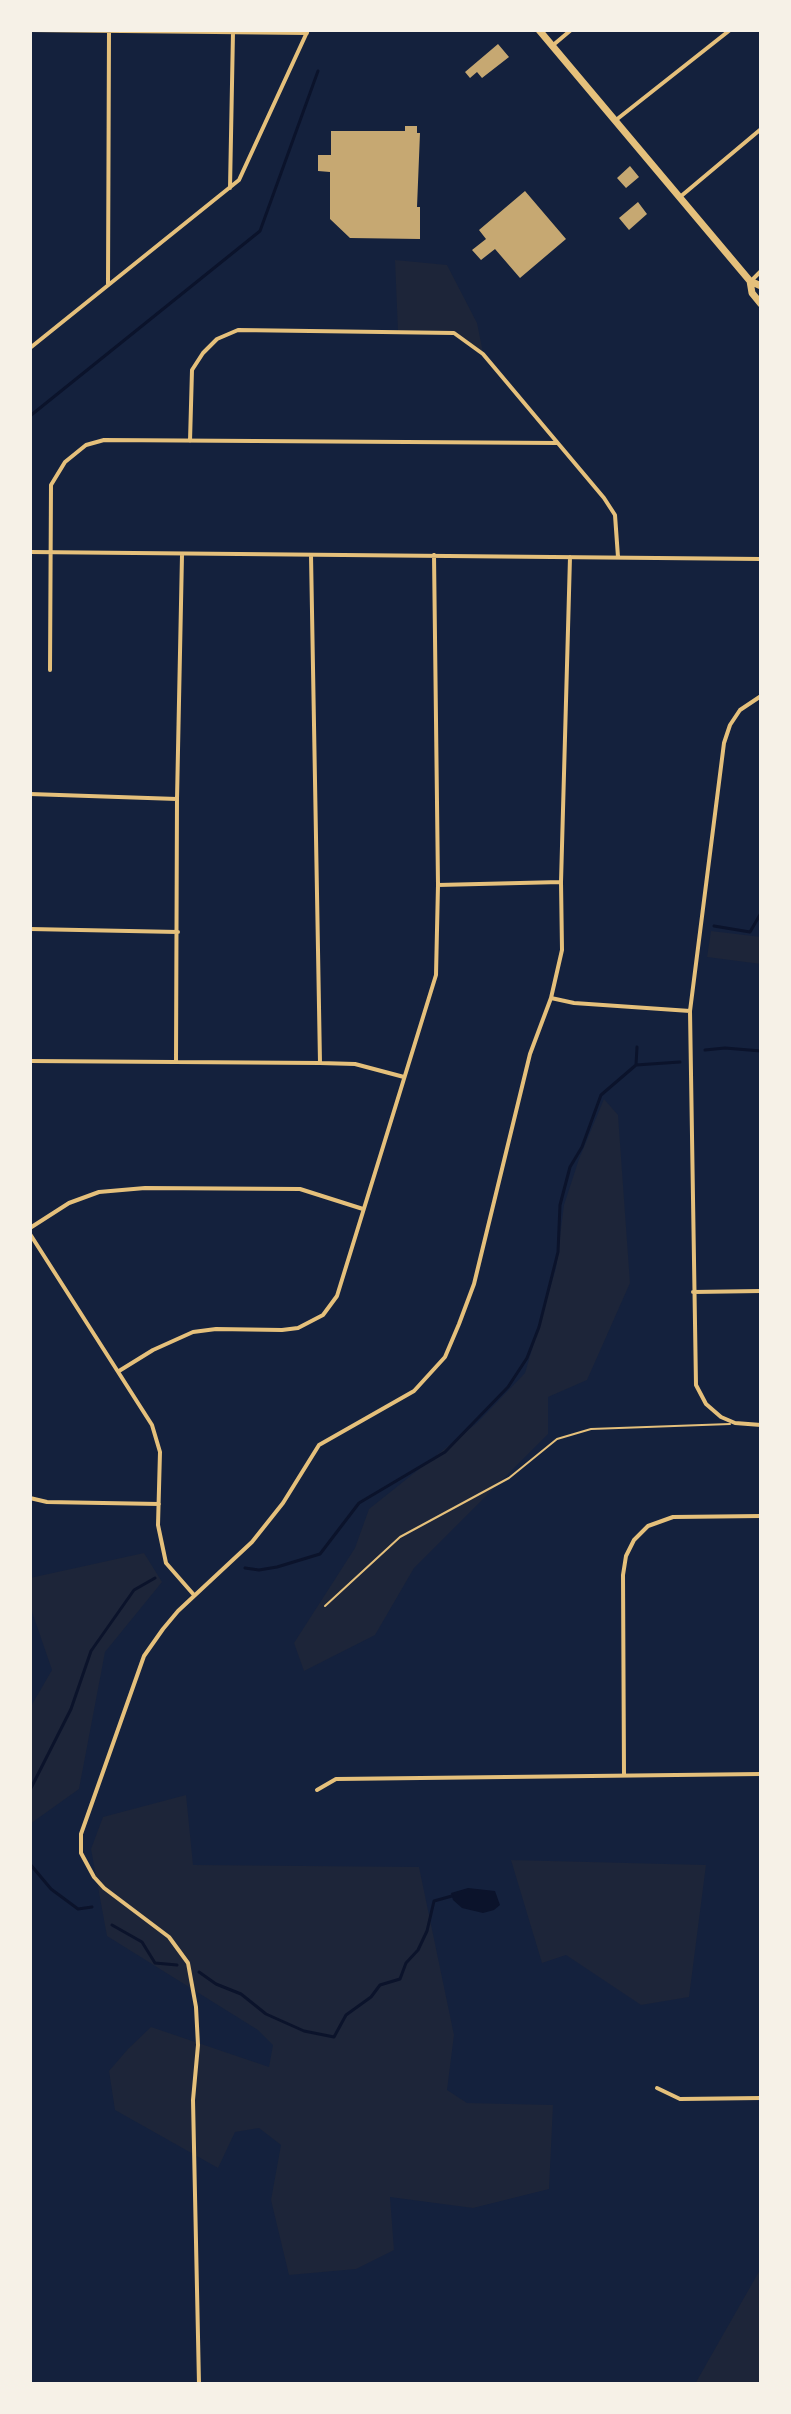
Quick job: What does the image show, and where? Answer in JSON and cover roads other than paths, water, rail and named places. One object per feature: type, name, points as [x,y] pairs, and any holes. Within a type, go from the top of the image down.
[{"type":"main road","points":[[539,30],[750,281],[761,286]]},
{"type":"main road","points":[[750,281],[752,293],[761,304]]},
{"type":"street","points":[[30,30],[308,32],[246,169],[230,188],[30,348]]},
{"type":"street","points":[[108,286],[109,30]]},
{"type":"street","points":[[552,46],[571,30]]},
{"type":"street","points":[[614,121],[730,30]]},
{"type":"street","points":[[230,188],[233,31]]},
{"type":"street","points":[[679,198],[761,129]]},
{"type":"street","points":[[750,281],[761,271]]},
{"type":"street","points":[[190,441],[192,370],[217,339],[238,330],[454,333],[483,354],[615,515],[618,557]]},
{"type":"street","points":[[50,670],[51,485],[65,462],[86,445],[104,440],[557,443]]},
{"type":"street","points":[[30,552],[761,559]]},
{"type":"street","points":[[176,1062],[182,555]]},
{"type":"street","points":[[311,555],[320,1063]]},
{"type":"street","points":[[119,1371],[162,1345],[193,1332],[216,1329],[288,1330],[311,1323],[329,1308],[337,1296],[436,975],[438,885],[434,555]]},
{"type":"street","points":[[199,2384],[193,2112],[198,2045],[196,2007],[188,1963],[169,1937],[94,1877],[81,1853],[81,1834],[144,1656],[163,1629],[194,1595],[252,1542],[283,1503],[319,1445],[414,1391],[445,1357],[474,1284],[530,1054],[551,998],[562,950],[570,557]]},
{"type":"street","points":[[761,696],[740,710],[730,725],[724,743],[690,1011],[696,1385],[706,1404],[721,1417],[735,1423],[761,1425]]},
{"type":"street","points":[[30,794],[177,799]]},
{"type":"street","points":[[438,885],[561,882]]},
{"type":"street","points":[[30,929],[178,932]]},
{"type":"street","points":[[551,998],[574,1003],[690,1011]]},
{"type":"street","points":[[30,1061],[355,1064],[404,1077]]},
{"type":"street","points":[[194,1595],[166,1563],[158,1525],[160,1452],[154,1432],[30,1231],[69,1203],[99,1192],[145,1188],[300,1189],[363,1209]]},
{"type":"street","points":[[693,1292],[761,1291]]},
{"type":"street","points":[[30,1498],[47,1502],[160,1504]]},
{"type":"street","points":[[624,1775],[623,1575],[626,1556],[632,1544],[648,1526],[673,1517],[761,1516]]},
{"type":"street","points":[[317,1790],[336,1779],[761,1774]]},
{"type":"street","points":[[657,2088],[680,2099],[761,2098]]},
{"type":"lane","points":[[325,1606],[400,1537],[509,1478],[557,1439],[591,1429],[735,1423]]},
{"type":"waterway","points":[[30,416],[260,231],[318,71]]},
{"type":"waterway","points":[[714,926],[750,932],[761,913]]},
{"type":"waterway","points":[[636,1065],[637,1047]]},
{"type":"waterway","points":[[705,1050],[761,1051]]},
{"type":"waterway","points":[[245,1568],[259,1570],[277,1567],[320,1554],[359,1503],[445,1452],[508,1387],[527,1358],[539,1327],[558,1252],[560,1205],[570,1167],[582,1147],[601,1095],[636,1065],[680,1062]]},
{"type":"waterway","points":[[30,1790],[71,1709],[91,1651],[134,1590],[155,1578]]},
{"type":"waterway","points":[[30,1864],[51,1889],[78,1909],[92,1907]]},
{"type":"waterway","points":[[199,1972],[216,1984],[241,1994],[266,2014],[304,2031],[334,2037],[346,2015],[371,1997],[380,1985],[400,1979],[406,1963],[418,1950],[427,1931],[434,1901],[452,1896]]},
{"type":"waterway","points":[[112,1925],[142,1942],[155,1963],[177,1965]]}]
